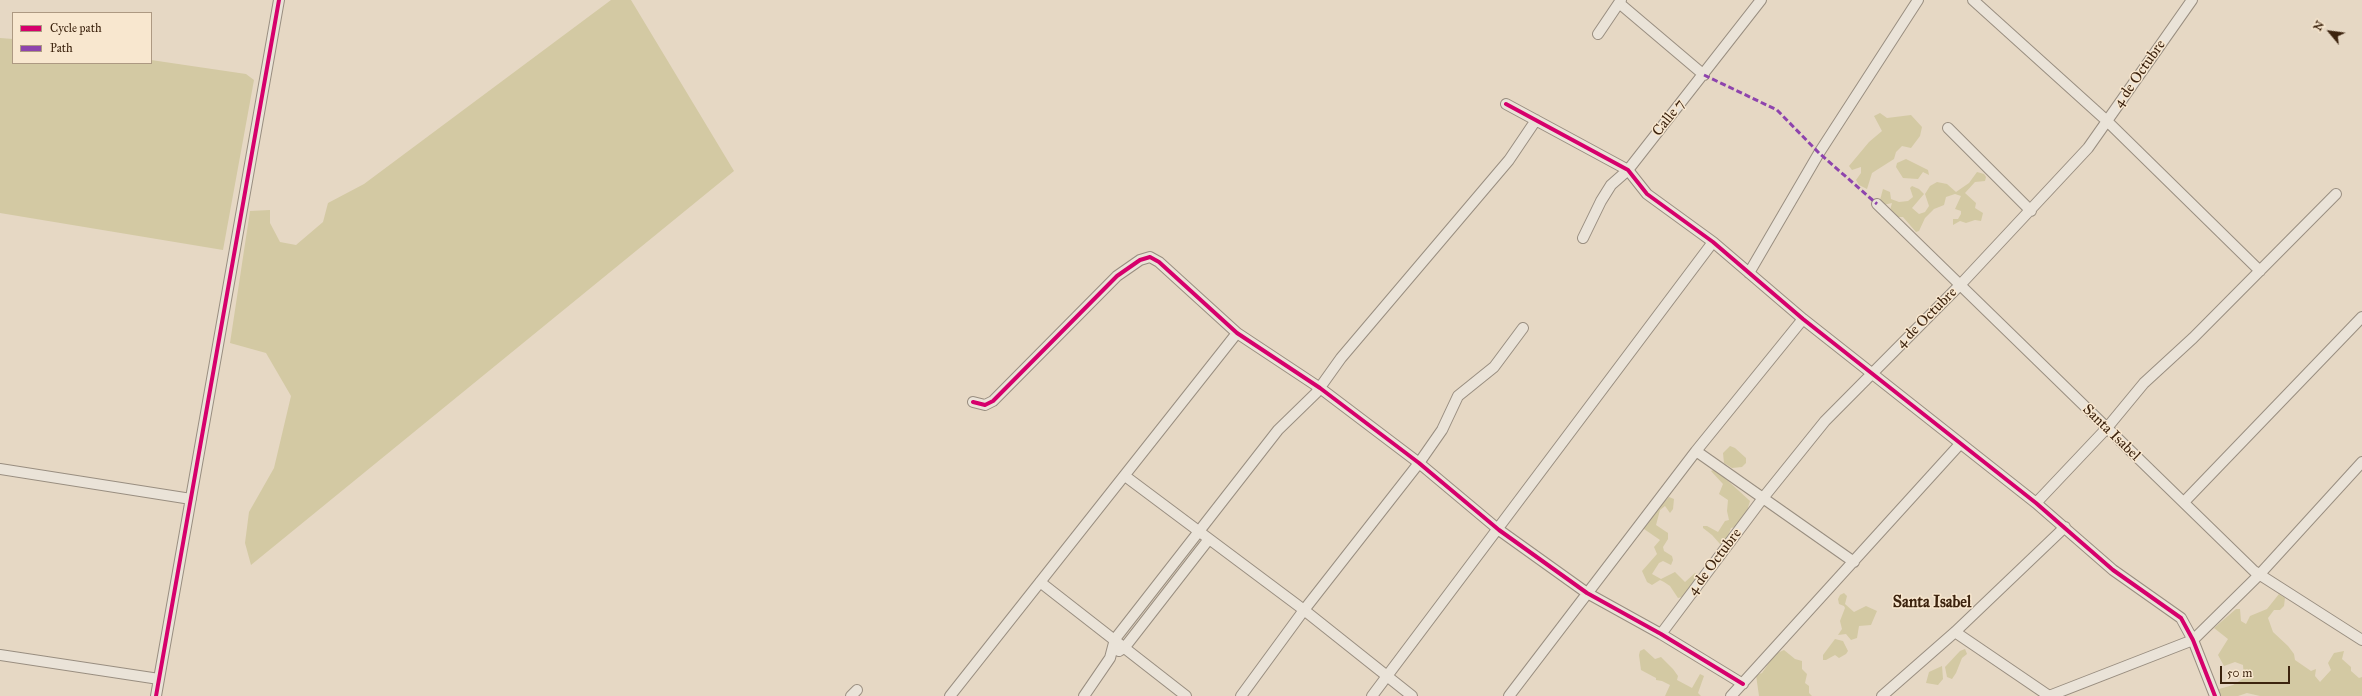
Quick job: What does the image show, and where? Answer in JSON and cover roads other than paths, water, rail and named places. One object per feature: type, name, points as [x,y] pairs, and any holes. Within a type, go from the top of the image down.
[{"type":"street","points":[[156,696],[279,0]]},
{"type":"street","name":"Calle 7","points":[[1583,238],[1608,190],[1628,170],[1704,75],[1761,0]]},
{"type":"street","points":[[1749,273],[1819,153],[1918,0]]},
{"type":"street","points":[[1973,0],[2107,121],[2260,271]]},
{"type":"street","name":"4 de Octubre","points":[[1661,634],[1763,498],[1806,444],[1871,374],[2031,211],[2088,148],[2192,0]]},
{"type":"street","points":[[1598,34],[1620,1],[1704,75]]},
{"type":"street","points":[[1506,104],[1628,170],[1647,194],[1713,242],[1802,319],[2036,503],[2113,570],[2181,618],[2193,640],[2215,696]]},
{"type":"street","points":[[1084,696],[1110,658],[1115,640],[1278,430],[1320,388],[1341,358],[1509,160],[1536,120]]},
{"type":"street","points":[[1948,128],[2031,211]]},
{"type":"street","points":[[2036,503],[2106,429],[2144,383],[2193,338],[2336,194]]},
{"type":"street","name":"Santa Isabel","points":[[1877,204],[1961,284],[2106,429],[2259,575],[2362,640]]},
{"type":"street","points":[[1372,696],[1499,530],[1713,242]]},
{"type":"street","points":[[973,402],[985,405],[993,401],[1117,276],[1140,260],[1150,257],[1159,262],[1236,333],[1320,388],[1419,463],[1499,530],[1587,593],[1661,634],[1742,684]]},
{"type":"street","points":[[2184,502],[2362,317]]},
{"type":"street","points":[[1509,696],[1696,451],[1802,319]]},
{"type":"street","points":[[1241,696],[1304,610],[1419,463],[1442,430],[1458,396],[1494,367],[1523,328]]},
{"type":"street","points":[[950,696],[1125,476],[1236,333]]},
{"type":"street","points":[[1731,696],[1960,444]]},
{"type":"street","points":[[1696,451],[1854,562]]},
{"type":"street","points":[[1955,632],[2049,696],[2193,640],[2259,575],[2362,462]]},
{"type":"street","points":[[0,470],[191,499]]},
{"type":"street","points":[[1125,476],[1304,610],[1412,696]]},
{"type":"street","points":[[1882,696],[1955,632],[2065,527]]},
{"type":"street","points":[[1110,658],[1125,647],[1209,539]]},
{"type":"street","points":[[1040,582],[1186,696]]},
{"type":"street","points":[[0,655],[159,679]]},
{"type":"district","name":"Santa Isabel","points":[[1932,603]]}]
